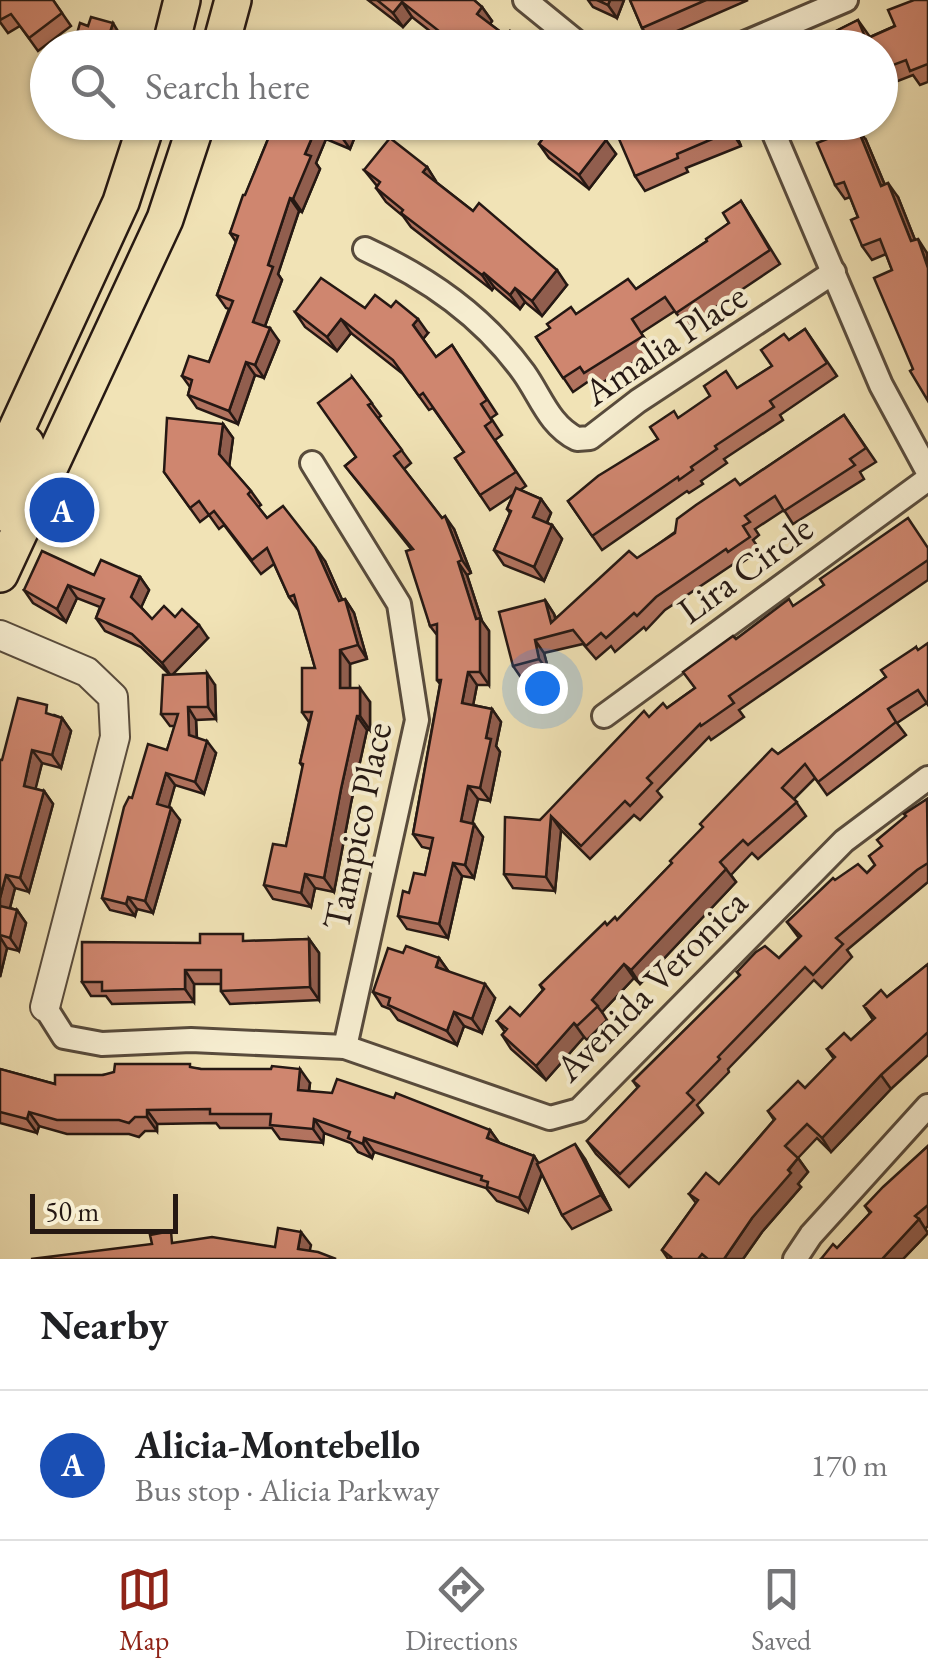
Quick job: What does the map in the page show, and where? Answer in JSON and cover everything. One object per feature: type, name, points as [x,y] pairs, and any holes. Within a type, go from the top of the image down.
[{"type":"main road","points":[[174,30],[182,0]]},
{"type":"main road","points":[[224,30],[232,0]]},
{"type":"main road","points":[[0,466],[121,202],[141,140]]},
{"type":"main road","points":[[0,574],[165,219],[191,140]]},
{"type":"main road","points":[[0,513],[25,458],[30,403]]},
{"type":"street","points":[[524,0],[562,30]]},
{"type":"street","points":[[776,30],[846,0]]},
{"type":"street","points":[[777,140],[880,386],[928,476]]},
{"type":"street","name":"Amalia Place","points":[[365,250],[410,270],[489,332],[524,373],[551,419],[577,439],[590,438],[834,272]]},
{"type":"street","name":"Tampico Place","points":[[312,463],[399,604],[418,720],[345,1046]]},
{"type":"street","name":"Lira Circle","points":[[604,716],[928,476]]},
{"type":"street","points":[[0,635],[87,672],[113,697],[116,737],[45,1008]]},
{"type":"street","name":"Avenida Veronica","points":[[45,1008],[64,1037],[102,1044],[191,1040],[345,1046],[550,1118],[580,1110],[844,841],[928,778]]},
{"type":"street","points":[[794,1259],[811,1235],[928,1106]]},
{"type":"building","points":[[0,0],[53,0],[62,13],[40,30],[30,30],[29,38],[11,14],[0,20]]},
{"type":"building","points":[[377,0],[474,0],[482,7],[477,14],[498,30],[438,30],[402,2],[393,13]]},
{"type":"building","points":[[630,0],[706,0],[642,28]]},
{"type":"building","points":[[914,0],[928,0],[928,64],[910,71],[906,60],[898,63],[898,30],[886,30],[895,26],[888,10]]},
{"type":"building","points":[[91,17],[113,23],[111,30],[78,30],[80,23],[88,26]]},
{"type":"building","points":[[858,20],[862,30],[838,30]]},
{"type":"building","points":[[268,140],[311,140],[305,154],[311,156],[293,199],[290,198],[268,265],[273,267],[253,322],[270,328],[255,365],[246,362],[229,411],[188,395],[192,380],[182,376],[189,356],[209,362],[233,301],[217,295],[238,236],[230,233]]},
{"type":"building","points":[[388,140],[393,140],[427,167],[423,172],[473,211],[479,203],[557,270],[532,301],[515,288],[510,295],[401,213],[403,210],[376,188],[380,182],[364,170]]},
{"type":"building","points":[[542,140],[606,140],[579,175],[539,144]]},
{"type":"building","points":[[619,140],[710,140],[677,154],[678,158],[635,176]]},
{"type":"building","points":[[862,140],[881,186],[888,183],[911,241],[918,239],[928,268],[928,401],[910,371],[913,369],[874,278],[892,270],[880,239],[862,246],[851,220],[858,217],[844,182],[835,185],[817,143]]},
{"type":"building","points":[[741,201],[770,250],[676,313],[665,297],[632,319],[643,336],[584,373],[580,367],[563,378],[536,337],[550,328],[547,324],[571,307],[576,314],[628,279],[636,289],[729,223],[723,213]]},
{"type":"building","points":[[321,278],[365,308],[375,295],[391,307],[396,301],[418,319],[413,325],[436,357],[452,345],[487,400],[481,404],[492,421],[485,426],[516,472],[480,495],[455,458],[464,452],[423,393],[419,396],[393,360],[341,319],[327,337],[295,312]]},
{"type":"building","points":[[805,329],[827,363],[770,401],[774,407],[715,446],[717,449],[691,467],[693,470],[592,536],[568,501],[598,476],[658,439],[650,427],[674,411],[678,418],[710,396],[704,386],[726,371],[737,388],[772,366],[761,350],[784,334],[789,340]]},
{"type":"building","points":[[352,377],[402,450],[394,456],[442,518],[445,516],[462,560],[458,562],[476,619],[480,618],[480,672],[468,672],[462,703],[492,709],[486,738],[491,739],[480,788],[468,786],[461,821],[474,824],[465,865],[453,863],[439,924],[398,916],[403,891],[409,893],[414,873],[425,875],[433,838],[413,834],[441,680],[437,680],[437,624],[430,626],[406,551],[413,549],[345,466],[356,457],[318,403]]},
{"type":"building","points":[[844,415],[866,448],[850,459],[855,465],[784,511],[775,496],[745,516],[750,522],[743,526],[750,537],[656,597],[606,638],[601,633],[586,646],[573,630],[535,640],[539,659],[513,666],[499,612],[545,600],[551,623],[629,551],[637,558],[675,533],[677,519],[696,505],[735,479],[740,485]]},
{"type":"building","points":[[167,418],[223,424],[219,454],[251,491],[248,494],[267,518],[283,506],[315,547],[339,601],[345,599],[358,645],[340,650],[340,688],[360,688],[360,716],[324,878],[305,874],[301,893],[264,885],[273,844],[286,846],[303,764],[300,763],[312,712],[302,712],[302,668],[315,668],[294,595],[289,597],[267,548],[252,560],[214,511],[209,515],[199,501],[190,508],[164,472]]},
{"type":"building","points":[[516,488],[541,499],[533,517],[552,525],[534,567],[494,550]]},
{"type":"building","points":[[908,518],[928,548],[928,560],[729,696],[734,703],[700,724],[647,778],[652,783],[630,806],[625,801],[581,846],[551,816],[546,877],[504,874],[505,817],[540,820],[644,711],[649,717],[663,703],[667,708],[695,688],[683,672],[789,599],[793,606],[824,585],[820,579]]},
{"type":"building","points":[[42,551],[94,575],[101,560],[140,577],[131,597],[152,619],[164,606],[175,617],[182,609],[199,625],[162,663],[132,634],[96,618],[104,599],[68,585],[57,609],[24,590]]},
{"type":"building","points":[[928,643],[928,705],[918,690],[888,709],[896,722],[818,782],[805,764],[782,788],[797,802],[748,845],[743,840],[720,862],[726,869],[631,970],[624,964],[592,1000],[598,1006],[577,1026],[574,1023],[536,1066],[502,1035],[507,1029],[497,1021],[510,1007],[520,1016],[544,989],[540,985],[605,922],[607,925],[615,917],[617,920],[772,749],[778,754],[886,677],[881,670]]},
{"type":"building","points":[[207,673],[208,707],[188,707],[189,735],[207,741],[195,782],[166,773],[157,804],[171,808],[145,901],[128,897],[126,904],[102,898],[124,807],[132,798],[148,744],[167,750],[178,714],[161,714],[163,675]]},
{"type":"building","points":[[18,698],[47,705],[46,713],[62,718],[52,755],[32,750],[24,786],[44,791],[20,878],[6,875],[0,898],[0,760]]},
{"type":"building","points":[[927,799],[928,863],[836,938],[843,944],[813,975],[805,967],[687,1093],[694,1100],[620,1174],[587,1141],[639,1086],[633,1081],[740,975],[737,972],[756,952],[765,946],[779,958],[801,936],[787,922],[833,878],[858,864],[867,873],[875,865],[869,856],[882,846],[877,840]]},
{"type":"building","points":[[0,906],[17,910],[10,938],[0,935]]},
{"type":"building","points":[[200,934],[243,934],[243,941],[309,939],[310,987],[221,991],[221,970],[185,970],[185,989],[102,991],[102,982],[82,982],[82,942],[200,943]]},
{"type":"building","points":[[406,946],[439,958],[436,967],[485,984],[472,1019],[454,1012],[447,1031],[388,1005],[390,998],[373,992],[388,948],[403,953]]},
{"type":"building","points":[[928,964],[928,1035],[881,1075],[822,1138],[807,1124],[785,1146],[798,1158],[788,1170],[791,1173],[752,1218],[724,1259],[708,1259],[702,1254],[698,1259],[669,1259],[662,1250],[698,1200],[689,1194],[706,1173],[719,1184],[775,1119],[768,1111],[798,1081],[805,1088],[835,1057],[827,1049],[844,1033],[851,1040],[875,1018],[864,1006],[881,990],[887,997]]},
{"type":"building","points":[[115,1064],[300,1069],[298,1090],[332,1093],[337,1079],[394,1098],[396,1093],[490,1130],[487,1138],[534,1156],[519,1198],[487,1187],[482,1176],[364,1138],[363,1144],[348,1138],[350,1132],[314,1119],[313,1129],[270,1125],[271,1114],[210,1114],[210,1109],[147,1110],[147,1117],[135,1117],[129,1123],[57,1120],[29,1112],[27,1119],[0,1112],[0,1069],[55,1084],[55,1075],[103,1075],[114,1072]]},
{"type":"building","points":[[575,1144],[601,1195],[562,1215],[537,1164]]},
{"type":"building","points":[[928,1146],[928,1205],[882,1259],[821,1259],[871,1212],[865,1206]]},
{"type":"building","points":[[278,1228],[301,1232],[298,1249],[336,1259],[31,1259],[152,1244],[150,1235],[171,1231],[172,1243],[212,1237],[275,1247]]},
{"type":"place","name":"Alicia-Montebello","points":[[62,510]]}]
